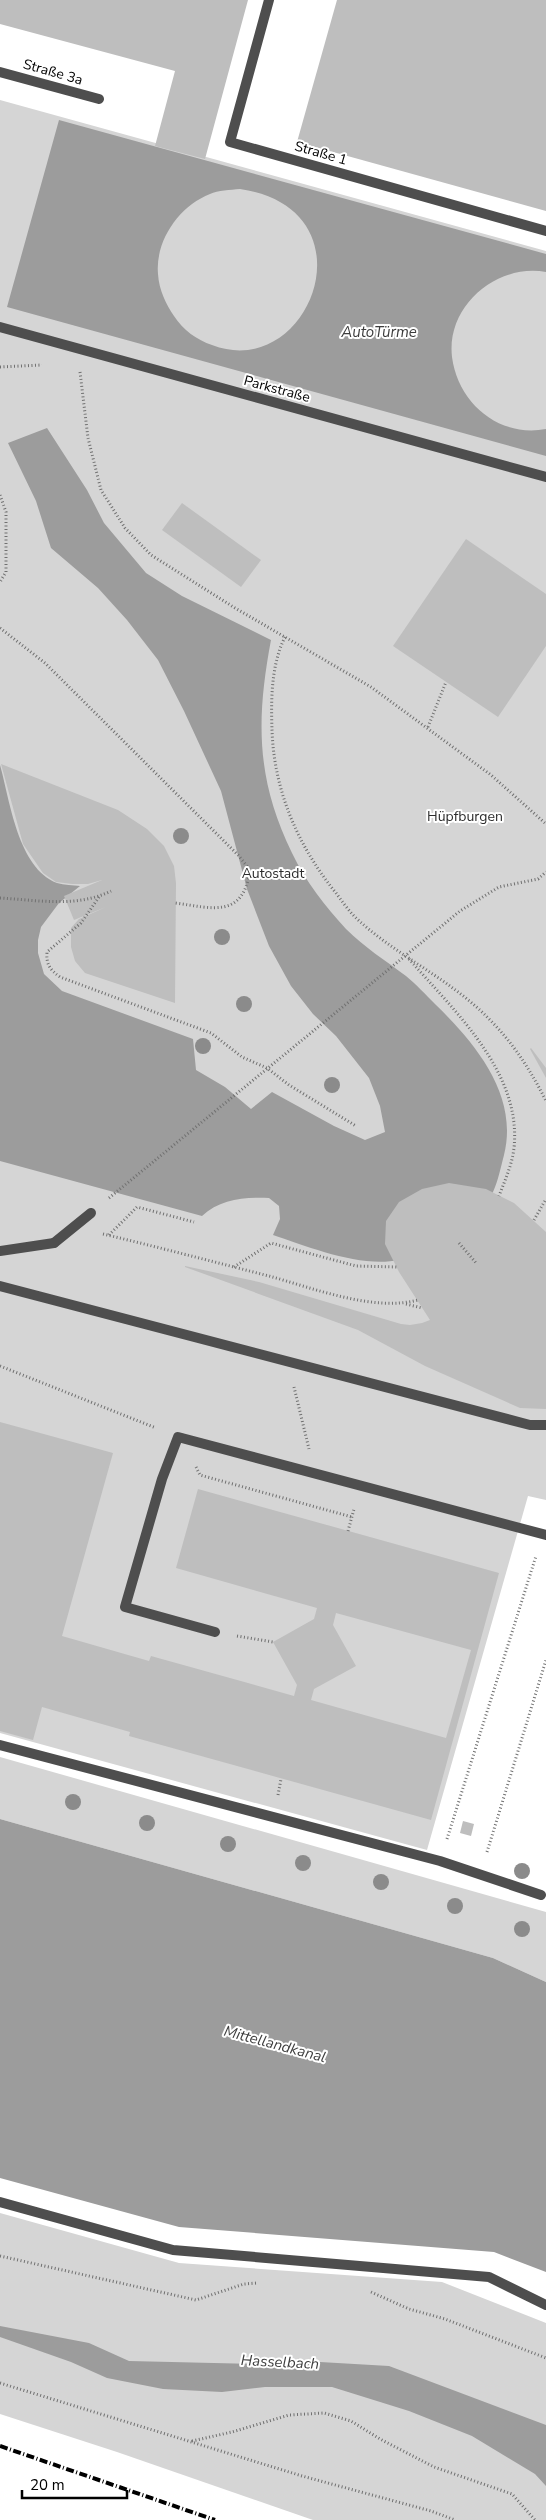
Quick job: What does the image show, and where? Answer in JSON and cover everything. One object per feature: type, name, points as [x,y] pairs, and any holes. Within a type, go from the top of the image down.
[{"type":"street","name":"Straße 1","points":[[268,0],[230,142],[546,231]]},
{"type":"street","name":"Straße 3a","points":[[0,72],[99,99]]},
{"type":"street","name":"Parkstraße","points":[[0,327],[546,477]]},
{"type":"street","points":[[0,1251],[54,1243],[91,1213]]},
{"type":"street","points":[[0,1286],[530,1425],[546,1425]]},
{"type":"street","points":[[215,1632],[125,1607],[162,1479],[178,1437],[544,1535]]},
{"type":"street","points":[[0,1745],[440,1861],[541,1895]]},
{"type":"street","points":[[0,2202],[173,2250],[489,2277],[546,2305]]},
{"type":"path","points":[[0,367],[46,366]]},
{"type":"path","points":[[71,370],[80,371],[88,438],[100,490],[124,528],[151,555],[285,637],[371,686],[491,774],[546,824]]},
{"type":"path","points":[[0,495],[6,512],[6,572],[0,582]]},
{"type":"path","points":[[0,571],[6,572]]},
{"type":"path","points":[[0,628],[45,663],[239,856],[250,870],[247,886],[242,898],[231,905],[218,908],[175,903]]},
{"type":"path","points":[[285,637],[280,646],[274,679],[272,740],[277,776],[291,821],[315,867],[354,916],[458,993],[489,1019],[512,1044],[533,1076],[546,1101]]},
{"type":"path","points":[[428,727],[446,682]]},
{"type":"path","points":[[91,1213],[460,911],[499,887],[538,879],[546,872]]},
{"type":"path","points":[[0,898],[71,902],[99,897],[111,891]]},
{"type":"path","points":[[99,897],[81,923],[46,952],[46,961],[51,970],[60,977],[211,1033],[242,1057],[267,1068],[289,1086],[356,1126]]},
{"type":"path","points":[[405,955],[462,1020],[486,1053],[500,1077],[510,1102],[514,1128],[514,1148],[509,1170],[499,1196]]},
{"type":"path","points":[[534,1220],[546,1199]]},
{"type":"path","points":[[108,1235],[137,1207],[194,1222]]},
{"type":"path","points":[[74,1227],[342,1296],[384,1304],[405,1304],[422,1308]]},
{"type":"path","points":[[459,1243],[477,1264]]},
{"type":"path","points":[[234,1267],[271,1244],[356,1266],[397,1267]]},
{"type":"path","points":[[405,1304],[418,1300]]},
{"type":"path","points":[[288,1362],[314,1472]]},
{"type":"path","points":[[0,1366],[178,1437],[200,1475],[352,1517],[348,1531]]},
{"type":"path","points":[[440,1861],[544,1535]]},
{"type":"path","points":[[215,1632],[273,1642]]},
{"type":"path","points":[[481,1874],[546,1660]]},
{"type":"path","points":[[0,2256],[196,2300],[244,2284],[262,2282]]},
{"type":"path","points":[[364,2288],[409,2309],[445,2319],[546,2358]]},
{"type":"path","points":[[0,2384],[302,2476],[431,2511],[455,2520]]},
{"type":"path","points":[[191,2442],[289,2415],[324,2412],[351,2420],[380,2439],[434,2467],[512,2494],[535,2520]]},
{"type":"green space","name":"Autostadt","points":[[0,100],[546,251],[546,1500],[528,1496],[427,1850],[0,1733]]},
{"type":"green space","points":[[0,1757],[546,1912],[546,1982],[493,1958],[0,1819]]},
{"type":"green space","points":[[0,2213],[179,2263],[442,2282],[546,2323],[546,2520],[313,2520],[117,2452],[0,2414]]},
{"type":"water","name":"AutoTürme","points":[[59,120],[546,254],[546,272],[528,271],[510,274],[494,281],[466,305],[457,321],[452,338],[452,357],[456,374],[463,389],[484,414],[512,428],[546,429],[546,456],[7,307]],"holes":[[[240,189],[282,203],[307,227],[317,257],[314,289],[300,318],[277,339],[247,350],[212,345],[196,337],[186,330],[174,316],[161,291],[158,262],[160,249],[171,226],[188,207],[210,194],[224,190]]]},
{"type":"water","points":[[47,428],[87,490],[104,523],[146,573],[182,596],[271,640],[263,697],[262,749],[271,800],[292,853],[316,893],[346,929],[413,982],[465,1036],[490,1072],[499,1091],[505,1112],[507,1133],[499,1174],[489,1200],[485,1205],[404,1258],[384,1262],[351,1259],[273,1235],[280,1219],[279,1206],[269,1198],[233,1200],[209,1210],[202,1216],[0,1161],[0,765],[18,832],[24,849],[33,863],[44,875],[57,883],[80,886],[59,903],[41,927],[38,953],[44,974],[62,991],[193,1039],[196,1070],[225,1087],[251,1109],[272,1092],[334,1126],[365,1140],[385,1132],[380,1106],[369,1078],[336,1036],[313,1014],[291,986],[269,946],[247,889],[221,791],[158,660],[127,620],[98,588],[51,548],[36,501],[8,443]]},
{"type":"water","name":"Mittellandkanal","points":[[0,1819],[493,1958],[546,1982],[546,2272],[494,2252],[179,2227],[0,2178]]},
{"type":"water","points":[[0,2326],[89,2343],[129,2361],[258,2364],[320,2362],[389,2366],[546,2425],[546,2486],[535,2474],[472,2436],[409,2411],[332,2387],[265,2387],[222,2392],[163,2389],[107,2378],[71,2362],[0,2337]]},
{"type":"building","points":[[0,0],[248,0],[205,159],[155,146],[175,71],[0,24]]},
{"type":"building","points":[[337,0],[546,0],[546,211],[297,142]]},
{"type":"building","points":[[182,503],[261,560],[241,587],[162,530]]},
{"type":"building","points":[[466,539],[546,594],[546,646],[498,717],[393,646]]},
{"type":"building","points":[[1,764],[118,810],[147,829],[164,846],[174,866],[176,883],[175,1003],[85,973],[75,961],[71,947],[71,928],[79,919],[106,907],[74,920],[64,896],[102,880],[88,884],[72,884],[56,882],[43,873],[23,844]]},
{"type":"building","points":[[530,1049],[546,1068],[546,1078]]},
{"type":"building","points":[[449,1183],[486,1189],[514,1203],[546,1232],[546,1409],[520,1408],[425,1366],[358,1330],[185,1267],[259,1282],[401,1324],[422,1323],[430,1320],[399,1272],[385,1244],[386,1221],[399,1202],[422,1189]]},
{"type":"building","points":[[0,1422],[113,1453],[62,1636],[149,1661],[151,1656],[294,1696],[297,1685],[273,1642],[314,1619],[317,1608],[176,1568],[198,1489],[499,1573],[431,1820],[129,1736],[130,1732],[42,1707],[33,1740],[0,1731]],"holes":[[[336,1613],[471,1650],[446,1738],[311,1700],[314,1689],[356,1666],[333,1625]]]},
{"type":"building","points":[[463,1821],[474,1824],[471,1836],[460,1833]]},
{"type":"railway","points":[[0,2446],[215,2520]]},
{"type":"park label","name":"Hüpfburgen","points":[[465,816]]},
{"type":"water label","name":"Hasselbach","points":[[280,2362]]}]
